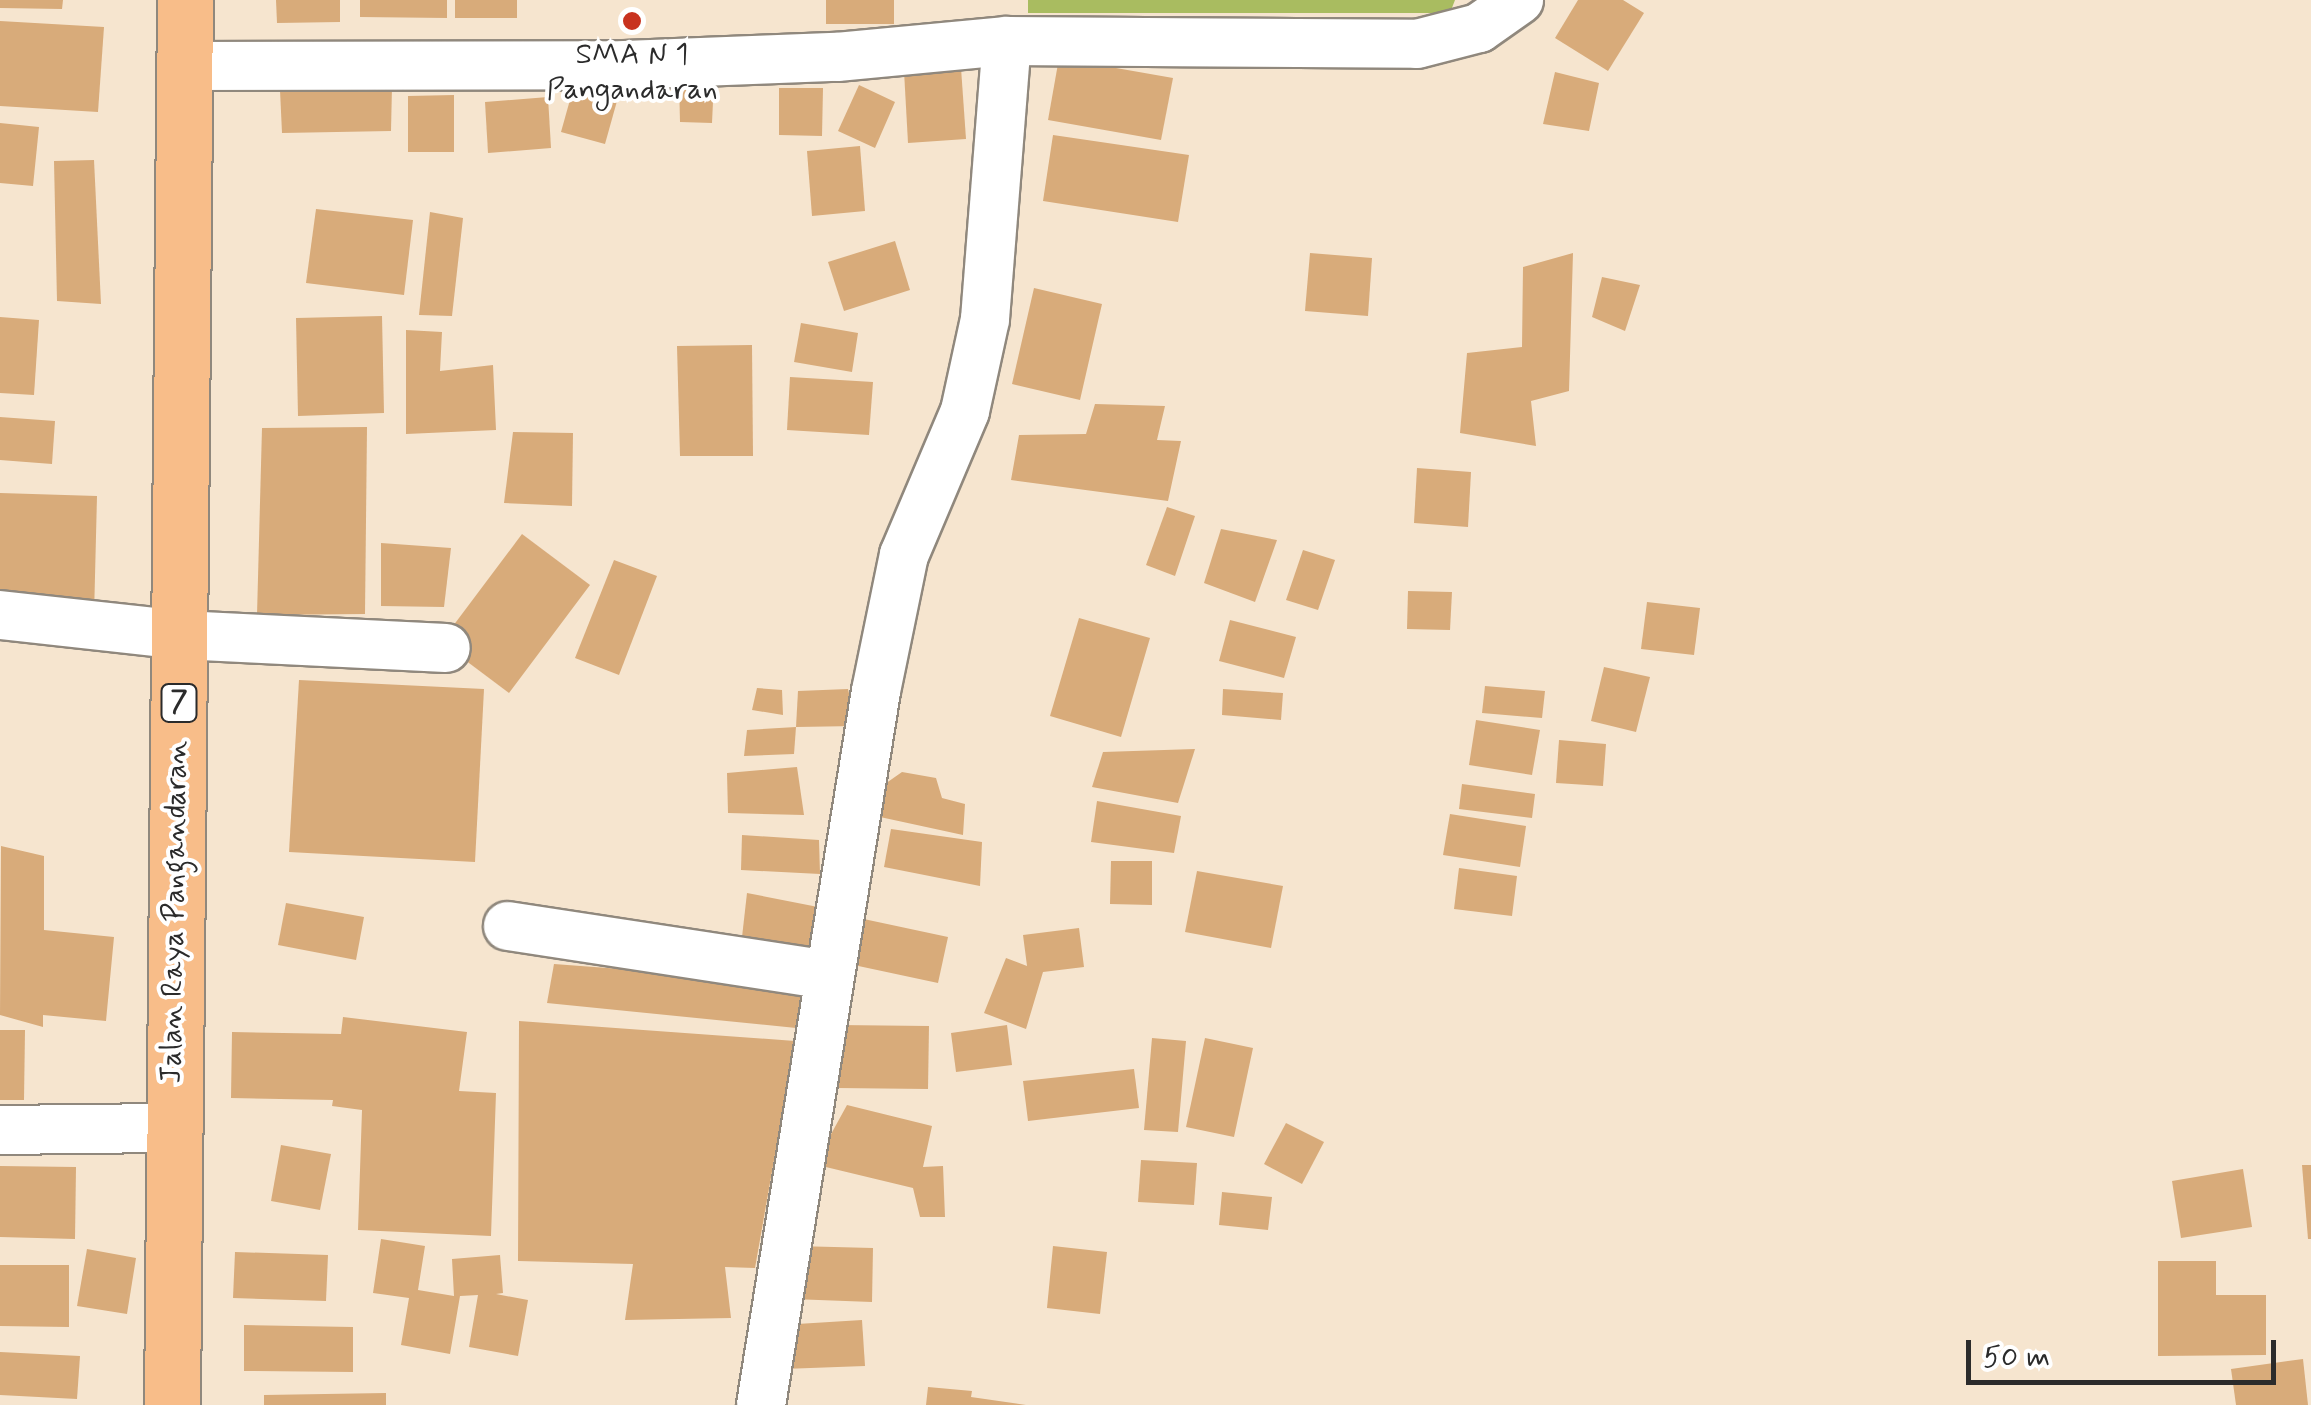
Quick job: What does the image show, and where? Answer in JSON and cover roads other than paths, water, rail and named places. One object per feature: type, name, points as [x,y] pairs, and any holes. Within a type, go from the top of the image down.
[{"type":"highway","name":"Jalan Raya Pangandaran","points":[[172,1405],[185,0]]},
{"type":"street","points":[[183,66],[642,65],[1007,41],[1416,44],[1479,28],[1519,0]]},
{"type":"street","points":[[761,1405],[829,974],[904,556],[965,411],[985,319],[1007,41]]},
{"type":"street","points":[[0,616],[181,635],[446,648]]},
{"type":"street","points":[[508,926],[829,974]]},
{"type":"street","points":[[0,1130],[172,1128]]},
{"type":"place","name":"SMA N 1 Pangandaran","points":[[632,21]]}]
